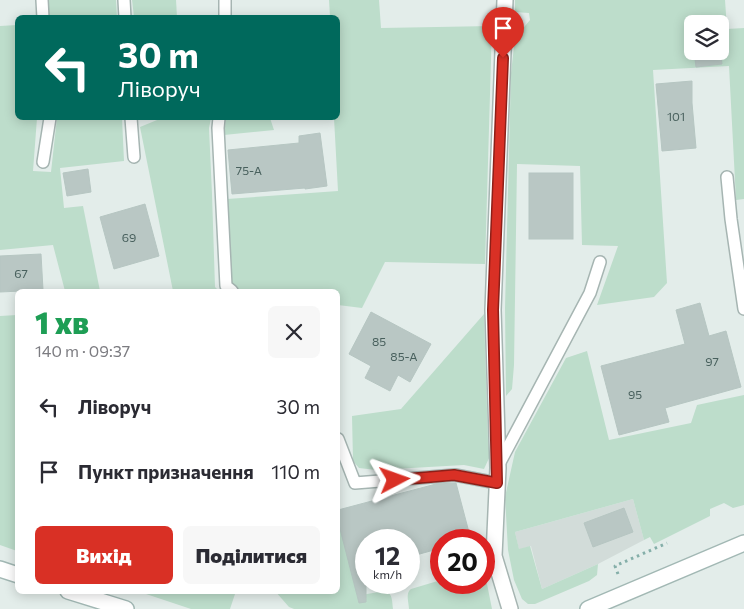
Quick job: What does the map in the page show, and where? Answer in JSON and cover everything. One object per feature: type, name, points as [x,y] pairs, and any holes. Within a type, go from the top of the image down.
[{"type":"street","points":[[505,0],[493,310],[497,475],[494,556],[510,609]]},
{"type":"street","points":[[588,609],[744,543]]},
{"type":"street","points":[[0,570],[15,574]]},
{"type":"street","points":[[78,594],[126,609]]},
{"type":"lane","points":[[42,0],[42,15]]},
{"type":"lane","points":[[124,0],[126,15]]},
{"type":"lane","points":[[225,0],[225,15]]},
{"type":"lane","points":[[43,162],[50,120]]},
{"type":"lane","points":[[131,120],[134,157]]},
{"type":"lane","points":[[219,120],[226,286],[230,289]]},
{"type":"lane","points":[[727,177],[744,309]]},
{"type":"lane","points":[[340,444],[355,483],[454,475],[497,475],[590,293],[600,262]]},
{"type":"shaded area","points":[[633,499],[644,540],[598,564],[542,589],[531,546],[519,550],[515,532]]},
{"type":"green space","points":[[47,0],[116,0],[117,15],[49,15]]},
{"type":"green space","points":[[132,0],[176,0],[177,15],[134,15]]},
{"type":"green space","points":[[329,0],[379,0],[381,28],[492,26],[485,264],[385,262],[362,308],[340,305],[340,289],[238,289],[232,284],[227,199],[338,191],[334,120],[340,120],[340,15],[330,15]]},
{"type":"green space","points":[[515,0],[725,0],[726,15],[684,15],[684,60],[729,60],[729,29],[744,28],[744,199],[736,200],[729,66],[653,70],[667,283],[654,297],[597,305],[618,246],[582,245],[580,166],[517,164],[514,365],[512,389],[506,396],[505,308],[511,73],[515,38],[530,20],[529,13],[515,12]]},
{"type":"green space","points":[[15,25],[15,120],[37,120],[33,171],[51,172],[57,120],[122,120],[124,161],[60,168],[64,208],[83,206],[100,289],[64,289],[53,245],[0,250],[0,26]]},
{"type":"green space","points":[[157,120],[211,120],[209,128],[215,287],[217,289],[173,289],[140,127]]},
{"type":"green space","points":[[226,120],[271,120],[274,130],[224,135]]},
{"type":"green space","points":[[484,314],[490,456],[484,469],[464,465],[376,470],[359,468],[353,461],[352,416],[401,409]]},
{"type":"green space","points":[[15,315],[15,550],[0,545],[0,316]]},
{"type":"green space","points":[[587,351],[609,440],[691,423],[697,405],[744,395],[744,505],[733,508],[724,503],[710,509],[710,516],[654,544],[650,537],[644,540],[633,499],[515,532],[519,549],[530,546],[542,589],[598,564],[597,575],[589,581],[535,604],[528,604],[522,599],[514,580],[508,550],[505,497],[515,452],[566,358]]},
{"type":"green space","points":[[340,510],[355,571],[355,594],[389,594],[392,598],[393,609],[294,609],[289,607],[278,594],[340,594]]},
{"type":"green space","points":[[430,583],[430,594],[489,594],[492,609],[409,609],[408,594],[420,594],[420,586]]},
{"type":"green space","points":[[146,594],[235,594],[230,609],[191,609]]},
{"type":"building","points":[[695,60],[722,60],[722,64],[696,67]]},
{"type":"building","points":[[692,81],[696,148],[662,151],[656,84]]},
{"type":"building","points":[[320,133],[327,186],[232,194],[228,150],[299,143],[299,136]]},
{"type":"building","points":[[88,169],[91,192],[67,196],[63,173]]},
{"type":"building","points":[[529,173],[573,173],[573,239],[529,239]]},
{"type":"building","points":[[145,204],[159,256],[114,269],[100,217]]},
{"type":"building","points":[[41,254],[43,289],[15,289],[15,291],[0,292],[0,256]]},
{"type":"building","points":[[700,303],[709,336],[726,331],[741,387],[665,408],[669,422],[619,435],[601,366],[685,344],[676,310]]},
{"type":"building","points":[[371,312],[431,344],[410,382],[398,375],[390,391],[365,378],[371,366],[349,354]]},
{"type":"building","points":[[456,483],[468,529],[430,529],[430,551],[420,554],[420,529],[355,529],[355,587],[340,529],[340,509],[436,484]]},
{"type":"building","points":[[624,508],[633,532],[593,547],[584,523]]},
{"type":"building","points":[[357,594],[366,594],[366,602],[359,603]]},
{"type":"route","points":[[395,480],[454,475],[497,483],[493,310],[503,58]]}]
